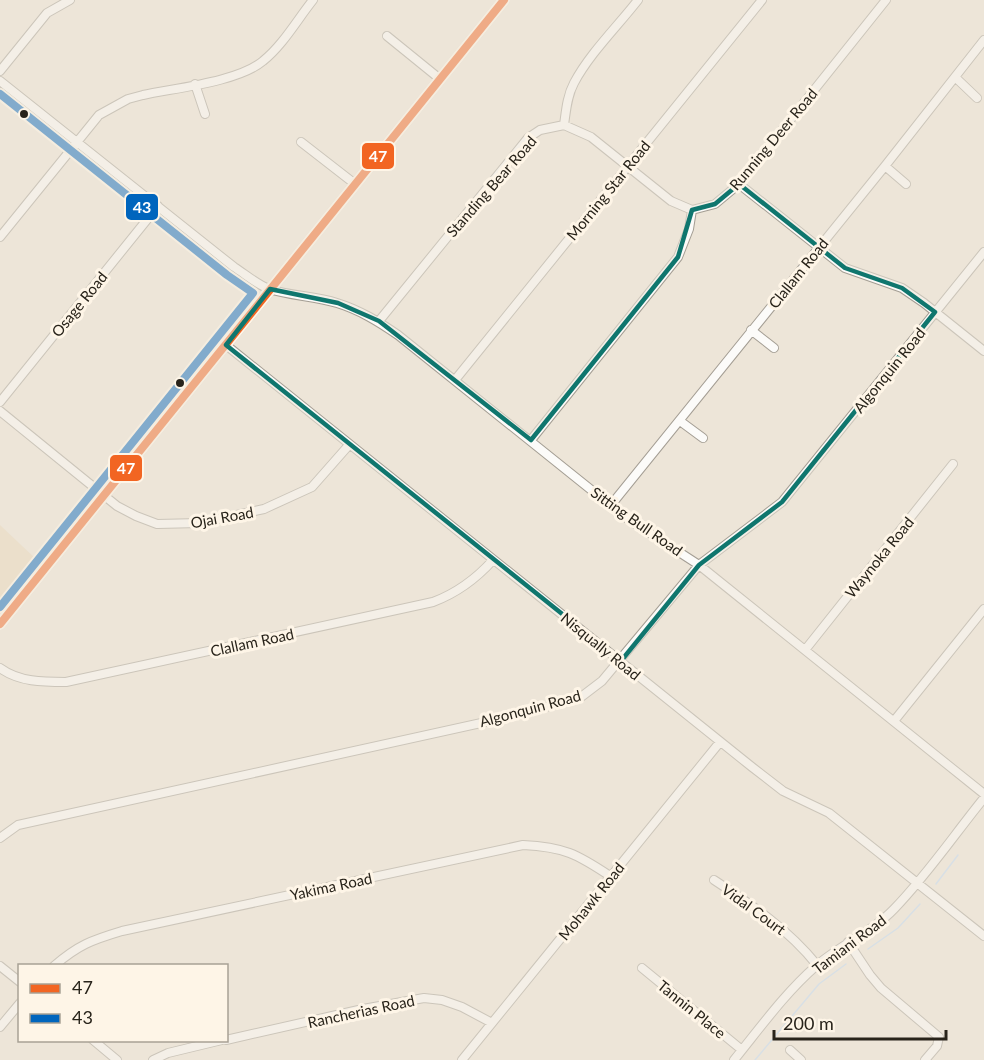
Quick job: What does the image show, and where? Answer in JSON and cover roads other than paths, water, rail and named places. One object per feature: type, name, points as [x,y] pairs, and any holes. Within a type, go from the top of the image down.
[{"type":"main road","points":[[0,624],[504,0]]},
{"type":"street","points":[[0,71],[47,13],[70,0]]},
{"type":"street","points":[[531,440],[678,256],[689,229],[692,210],[671,201],[591,137],[564,125],[568,100],[574,84],[593,56],[638,0]]},
{"type":"street","name":"Morning Star Road","points":[[455,380],[762,0]]},
{"type":"street","name":"Running Deer Road","points":[[692,210],[715,204],[739,184],[886,0]]},
{"type":"street","points":[[0,237],[99,115],[121,103],[143,95],[247,71],[262,62],[274,50],[309,1]]},
{"type":"street","points":[[387,36],[440,79]]},
{"type":"street","name":"Clallam Road","points":[[611,505],[956,78],[984,40]]},
{"type":"street","points":[[956,78],[977,98]]},
{"type":"street","points":[[0,81],[234,267],[270,289]]},
{"type":"street","points":[[195,84],[206,114]]},
{"type":"street","name":"Standing Bear Road","points":[[379,321],[528,138],[540,130],[564,125]]},
{"type":"street","points":[[301,142],[355,184]]},
{"type":"street","points":[[885,166],[906,184]]},
{"type":"street","points":[[739,184],[845,268],[902,288],[984,351]]},
{"type":"street","name":"Osage Road","points":[[0,402],[158,206]]},
{"type":"street","name":"Algonquin Road","points":[[0,838],[18,825],[522,714],[581,697],[602,681],[621,661],[699,565],[782,502],[984,252]]},
{"type":"street","name":"Sitting Bull Road","points":[[270,289],[338,303],[379,321],[611,505],[699,565],[984,796]]},
{"type":"street","points":[[752,330],[774,348]]},
{"type":"street","name":"Nisqually Road","points":[[226,345],[720,742],[783,791],[829,813],[984,936]]},
{"type":"street","name":"Ojai Road","points":[[0,411],[126,511],[157,524],[200,523],[264,509],[312,487],[349,445]]},
{"type":"street","points":[[680,421],[703,438]]},
{"type":"street","name":"Waynoka Road","points":[[805,650],[953,464]]},
{"type":"street","name":"Clallam Road","points":[[0,668],[7,673],[36,682],[66,682],[433,602],[451,595],[481,573],[493,560]]},
{"type":"street","points":[[894,721],[984,609]]},
{"type":"street","name":"Mohawk Road","points":[[462,1060],[720,742]]},
{"type":"street","name":"Tamiani Road","points":[[734,1060],[796,985],[817,965],[875,926],[893,910],[984,796]]},
{"type":"street","name":"Yakima Road","points":[[56,964],[73,950],[97,938],[123,931],[523,845],[564,849],[585,859],[610,876]]},
{"type":"street","name":"Vidal Court","points":[[714,880],[764,913],[794,939],[817,965]]},
{"type":"street","points":[[848,942],[881,988],[939,1037],[937,1046],[925,1060]]},
{"type":"street","points":[[0,966],[18,980]]},
{"type":"street","name":"Tannin Place","points":[[642,968],[742,1050]]},
{"type":"street","name":"Rancherias Road","points":[[228,1039],[424,998],[442,1000],[462,1007],[492,1023]]},
{"type":"street","points":[[0,1027],[18,1005]]},
{"type":"street","points":[[94,1042],[117,1060]]},
{"type":"street","name":"Rancherias Road","points":[[153,1060],[168,1053],[215,1042]]},
{"type":"street","points":[[790,1050],[801,1060]]},
{"type":"waterway","points":[[936,884],[958,855]]},
{"type":"waterway","points":[[868,949],[898,928],[920,904]]},
{"type":"waterway","points":[[755,1060],[819,984],[846,964]]}]
